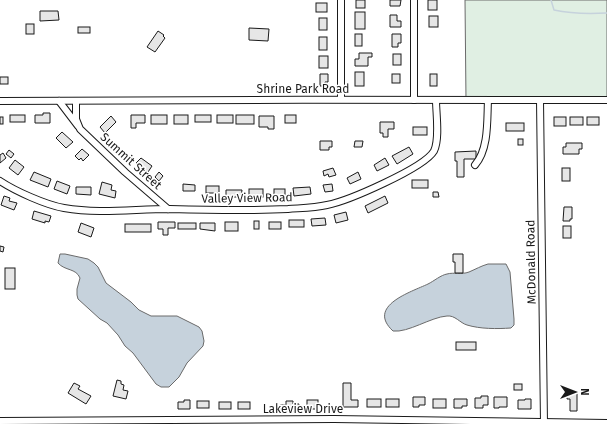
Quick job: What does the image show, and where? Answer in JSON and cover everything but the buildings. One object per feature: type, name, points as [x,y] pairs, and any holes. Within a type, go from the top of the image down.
[{"type":"street","points":[[341,0],[341,99]]},
{"type":"street","points":[[414,0],[414,100]]},
{"type":"street","name":"Shrine Park Road","points":[[0,101],[341,99],[466,101],[607,100]]},
{"type":"street","name":"Valley View Road","points":[[0,181],[32,197],[62,208],[90,211],[168,209],[272,210],[327,205],[347,199],[386,182],[428,158],[434,150],[437,138],[436,100]]},
{"type":"street","points":[[475,164],[483,153],[488,100]]},
{"type":"street","name":"McDonald Road","points":[[540,100],[544,423]]},
{"type":"street","name":"Summit Street","points":[[59,101],[80,129],[125,172],[168,209]]},
{"type":"street","points":[[76,101],[76,119],[80,129]]},
{"type":"street","name":"Lakeview Drive","points":[[0,421],[264,422],[452,420],[544,423],[607,423]]},
{"type":"green space","points":[[465,0],[607,0],[607,100],[466,101]]},
{"type":"shaded area","points":[[60,254],[88,259],[94,263],[98,267],[106,283],[139,310],[151,316],[177,316],[199,327],[202,331],[204,341],[203,346],[187,363],[179,377],[169,387],[161,387],[156,384],[133,353],[125,346],[118,335],[107,323],[100,319],[78,299],[77,289],[80,278],[76,273],[58,263]]},
{"type":"shaded area","points":[[488,264],[506,264],[510,272],[514,319],[514,325],[511,328],[500,329],[477,327],[464,324],[450,316],[434,319],[406,330],[399,331],[393,331],[386,322],[385,314],[388,307],[402,296],[450,273],[466,273]]},
{"type":"waterway","points":[[551,0],[554,10],[594,14],[607,13]]}]
